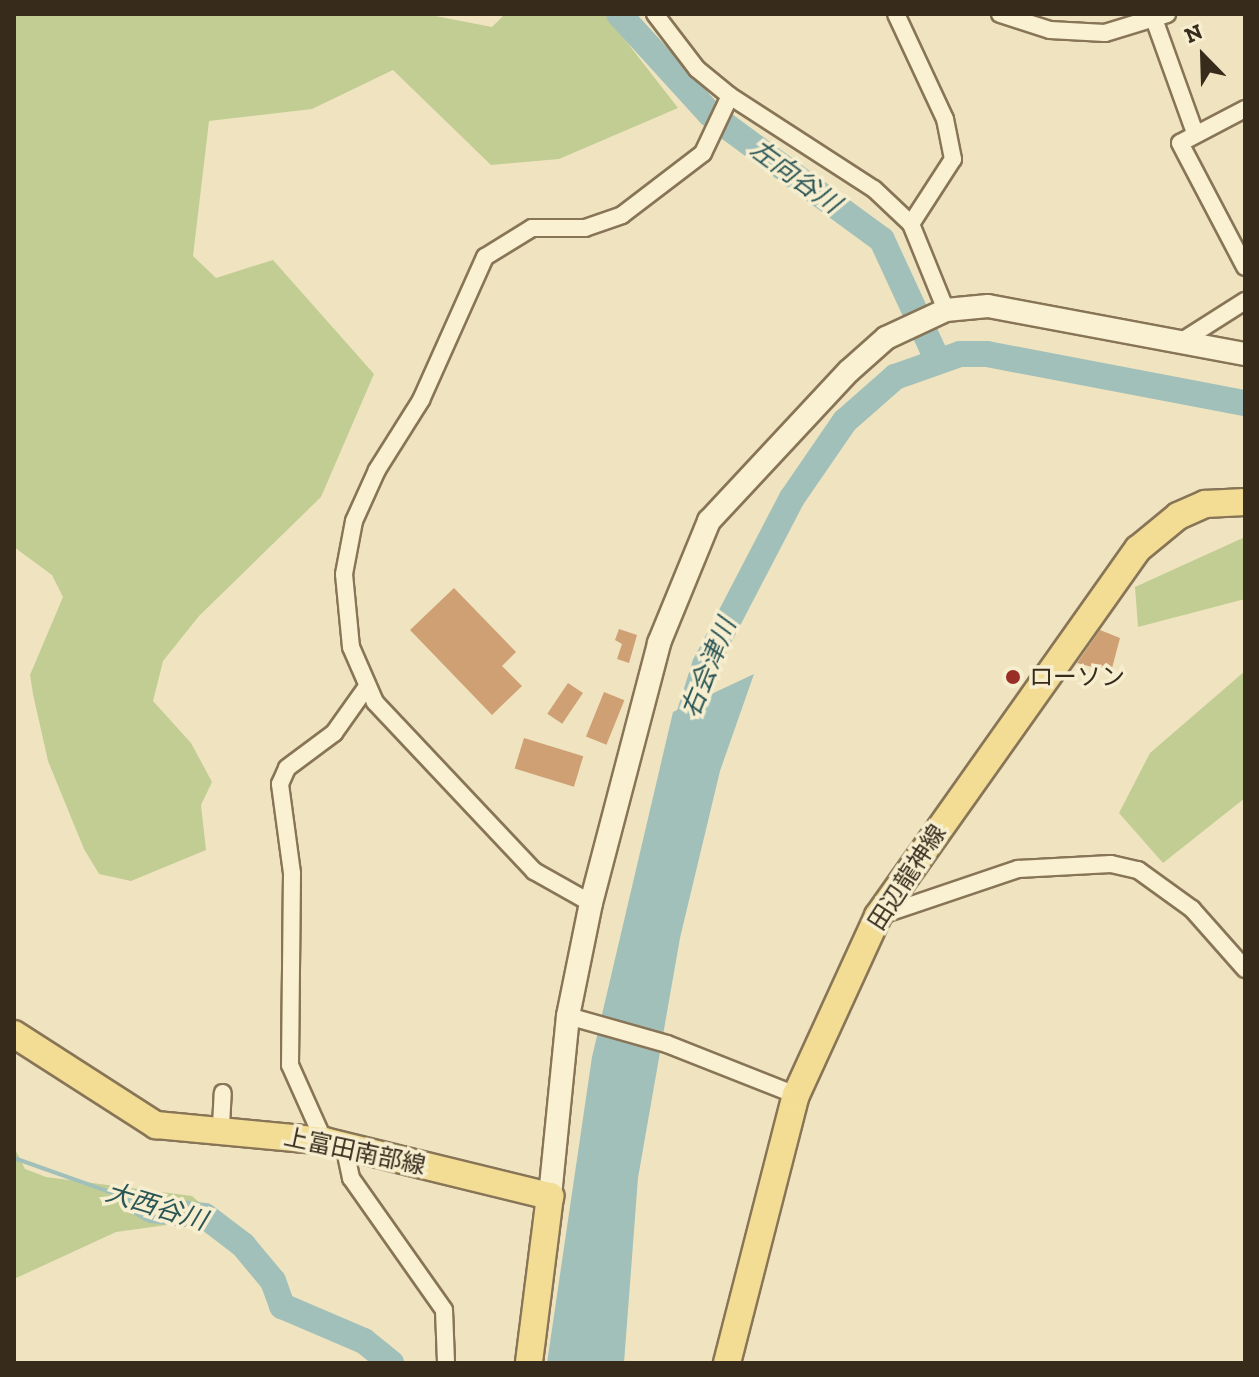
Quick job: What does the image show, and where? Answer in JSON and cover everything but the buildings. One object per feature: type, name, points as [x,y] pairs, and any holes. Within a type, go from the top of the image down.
[{"type":"main road","name":"田辺龍神線","points":[[727,1363],[796,1095],[878,916],[1138,549],[1178,516],[1205,504],[1245,502]]},
{"type":"main road","name":"上富田南部線","points":[[14,1034],[156,1125],[221,1126],[334,1143],[550,1196]]},
{"type":"main road","points":[[529,1363],[550,1196]]},
{"type":"street","points":[[655,14],[697,69],[730,96],[874,189],[911,224],[942,311]]},
{"type":"street","points":[[896,14],[945,119],[953,159],[911,224]]},
{"type":"street","points":[[1000,14],[1050,30],[1105,33],[1161,16],[1195,133]]},
{"type":"street","points":[[591,903],[534,871],[505,844],[366,688],[344,607],[354,521],[377,470],[421,400],[475,272],[506,239],[532,228],[585,228],[622,215],[703,153],[730,96]]},
{"type":"street","points":[[1245,109],[1180,143],[1245,267]]},
{"type":"street","points":[[1182,341],[1245,301]]},
{"type":"street","points":[[550,1196],[578,1019],[591,903],[659,643],[709,521],[849,371],[911,323],[942,311],[988,306],[1245,354]]},
{"type":"street","points":[[366,688],[334,733],[287,768],[280,784],[292,873],[290,1065],[351,1178],[444,1310],[446,1363]]},
{"type":"street","points":[[878,916],[1018,869],[1111,864],[1138,870],[1192,909],[1245,969]]},
{"type":"street","points":[[578,1019],[667,1044],[796,1095]]},
{"type":"street","points":[[221,1126],[223,1093]]},
{"type":"green space","points":[[14,14],[425,14],[492,27],[505,14],[605,14],[678,108],[559,159],[491,165],[393,70],[312,109],[209,121],[193,256],[216,278],[273,260],[374,374],[321,497],[199,616],[163,661],[153,701],[191,743],[212,782],[201,805],[206,850],[131,881],[99,874],[84,849],[48,761],[30,675],[63,597],[52,575],[14,547]]},
{"type":"green space","points":[[1245,537],[1245,599],[1138,627],[1135,587]]},
{"type":"green space","points":[[1245,671],[1245,798],[1163,863],[1119,813],[1150,753]]},
{"type":"green space","points":[[14,1147],[25,1169],[46,1177],[192,1196],[217,1218],[116,1232],[14,1279]]},
{"type":"water","points":[[754,674],[720,771],[680,938],[638,1178],[624,1363],[547,1363],[592,1057],[673,712]]},
{"type":"waterway","name":"左向谷川","points":[[619,14],[710,114],[882,240],[938,361]]},
{"type":"waterway","name":"右会津川","points":[[683,735],[705,665],[792,498],[845,421],[895,377],[960,354],[987,354],[1245,403]]},
{"type":"waterway","name":"大西谷川","points":[[14,1158],[138,1202]]},
{"type":"waterway","name":"大西谷川","points":[[138,1202],[152,1210],[205,1216],[243,1245],[273,1281],[282,1306],[364,1341],[391,1363]]},
{"type":"place","name":"ローソン","points":[[1013,677]]}]
